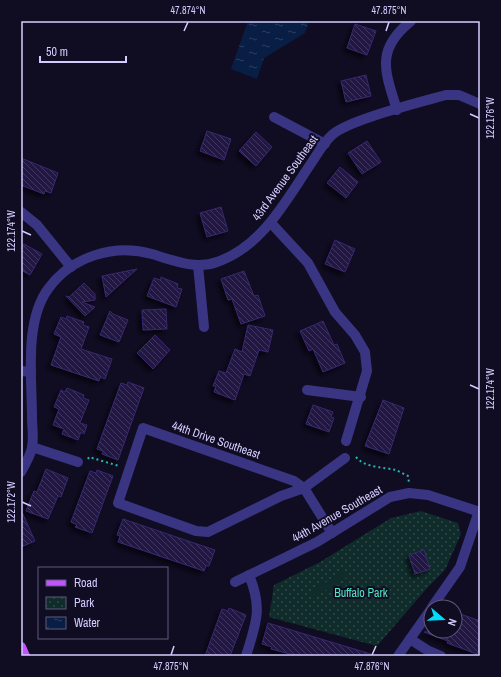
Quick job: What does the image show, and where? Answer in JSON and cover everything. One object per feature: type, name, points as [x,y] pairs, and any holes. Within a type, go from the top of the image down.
[{"type":"street","points":[[397,110],[386,76],[387,53],[389,44],[408,22]]},
{"type":"street","name":"43rd Avenue Southeast","points":[[32,447],[32,372],[35,315],[40,302],[56,279],[71,267],[107,251],[122,249],[139,251],[170,260],[198,265],[215,263],[249,246],[271,223],[332,134],[343,128],[446,95],[459,96],[480,104]]},
{"type":"street","points":[[274,117],[325,144]]},
{"type":"street","points":[[21,212],[37,225],[71,267]]},
{"type":"street","points":[[271,223],[308,263],[335,312],[355,335],[365,352],[367,371],[346,441]]},
{"type":"street","points":[[198,265],[204,327]]},
{"type":"street","points":[[21,371],[32,372]]},
{"type":"street","points":[[307,390],[360,397]]},
{"type":"street","name":"44th Drive Southeast","points":[[304,488],[281,496],[208,532],[196,531],[118,503],[143,428],[294,481],[304,488],[332,533]]},
{"type":"street","points":[[21,472],[32,447],[82,463]]},
{"type":"street","points":[[304,488],[345,458]]},
{"type":"street","name":"44th Avenue Southeast","points":[[235,582],[332,533],[390,497],[409,493],[428,496],[479,512]]},
{"type":"street","points":[[438,599],[460,567],[479,512]]},
{"type":"street","points":[[246,656],[258,618],[257,594],[249,575]]},
{"type":"street","points":[[398,656],[423,620]]},
{"type":"street","points":[[410,638],[427,650],[441,656]]},
{"type":"path","points":[[355,456],[359,460],[382,469],[395,470],[408,476],[409,493]]},
{"type":"path","points":[[82,463],[89,457],[130,469]]},
{"type":"green space","name":"Buffalo Park","points":[[421,511],[458,523],[461,534],[445,570],[428,587],[377,646],[269,617],[274,585],[320,562],[391,518]]},
{"type":"green space","points":[[345,571],[349,576],[315,597],[311,591]]},
{"type":"water","points":[[248,21],[309,21],[305,33],[264,58],[257,79],[231,69]]},
{"type":"building","points":[[355,24],[376,31],[367,55],[347,48]]},
{"type":"building","points":[[366,75],[371,96],[346,102],[341,81]]},
{"type":"building","points":[[207,131],[231,139],[224,160],[200,151]]},
{"type":"building","points":[[256,132],[272,147],[256,166],[239,151]]},
{"type":"building","points":[[367,141],[381,162],[362,174],[348,153]]},
{"type":"building","points":[[21,158],[58,173],[51,193],[45,191],[44,194],[21,185]]},
{"type":"building","points":[[340,167],[358,182],[346,198],[327,183]]},
{"type":"building","points":[[221,207],[228,231],[207,237],[200,213]]},
{"type":"building","points":[[335,240],[355,249],[345,272],[325,264]]},
{"type":"building","points":[[24,244],[42,254],[30,275],[21,270],[21,250]]},
{"type":"building","points":[[137,269],[106,297],[102,276]]},
{"type":"building","points":[[244,271],[254,296],[258,295],[265,316],[241,324],[232,299],[228,300],[221,279]]},
{"type":"building","points":[[161,277],[178,284],[177,288],[182,289],[176,307],[147,296],[154,278],[160,280]]},
{"type":"building","points":[[84,283],[95,294],[95,300],[82,302],[95,307],[85,316],[66,296],[69,297]]},
{"type":"building","points":[[166,309],[167,329],[143,330],[142,310]]},
{"type":"building","points":[[110,311],[113,314],[128,320],[119,342],[100,335]]},
{"type":"building","points":[[67,316],[84,322],[83,325],[89,327],[81,349],[112,359],[105,379],[100,377],[99,381],[51,365],[61,337],[54,334],[61,317],[66,319]]},
{"type":"building","points":[[323,321],[334,345],[337,344],[345,363],[323,372],[313,349],[309,351],[300,331]]},
{"type":"building","points":[[248,325],[273,330],[268,352],[259,350],[250,376],[244,374],[235,400],[214,392],[216,386],[213,386],[219,371],[226,373],[235,349],[242,352]]},
{"type":"building","points":[[155,335],[170,350],[153,369],[137,353]]},
{"type":"building","points":[[128,382],[144,388],[118,460],[102,454],[103,451],[97,449],[121,383],[127,385]]},
{"type":"building","points":[[67,388],[84,395],[83,398],[89,400],[80,423],[87,425],[84,434],[81,432],[78,440],[62,434],[64,429],[53,425],[59,409],[54,407],[61,390],[65,392]]},
{"type":"building","points":[[383,400],[404,408],[389,454],[365,446]]},
{"type":"building","points":[[313,405],[333,412],[331,417],[334,418],[329,432],[306,424]]},
{"type":"building","points":[[46,469],[68,478],[61,497],[58,496],[48,519],[26,511],[34,491],[37,492]]},
{"type":"building","points":[[97,470],[113,476],[92,533],[75,527],[77,525],[71,522],[90,471],[96,473]]},
{"type":"building","points":[[21,510],[35,541],[21,547]]},
{"type":"building","points":[[123,519],[215,550],[209,566],[206,566],[204,571],[118,542],[120,536],[117,535]]},
{"type":"building","points":[[424,550],[430,569],[415,574],[409,555]]},
{"type":"building","points":[[229,608],[246,615],[230,656],[205,656],[222,609],[228,611]]},
{"type":"building","points":[[463,615],[480,621],[480,652],[478,651],[477,654],[447,643],[448,641],[443,639],[463,639]]},
{"type":"building","points":[[268,623],[371,654],[370,656],[298,656],[271,649],[272,647],[262,644]]}]
